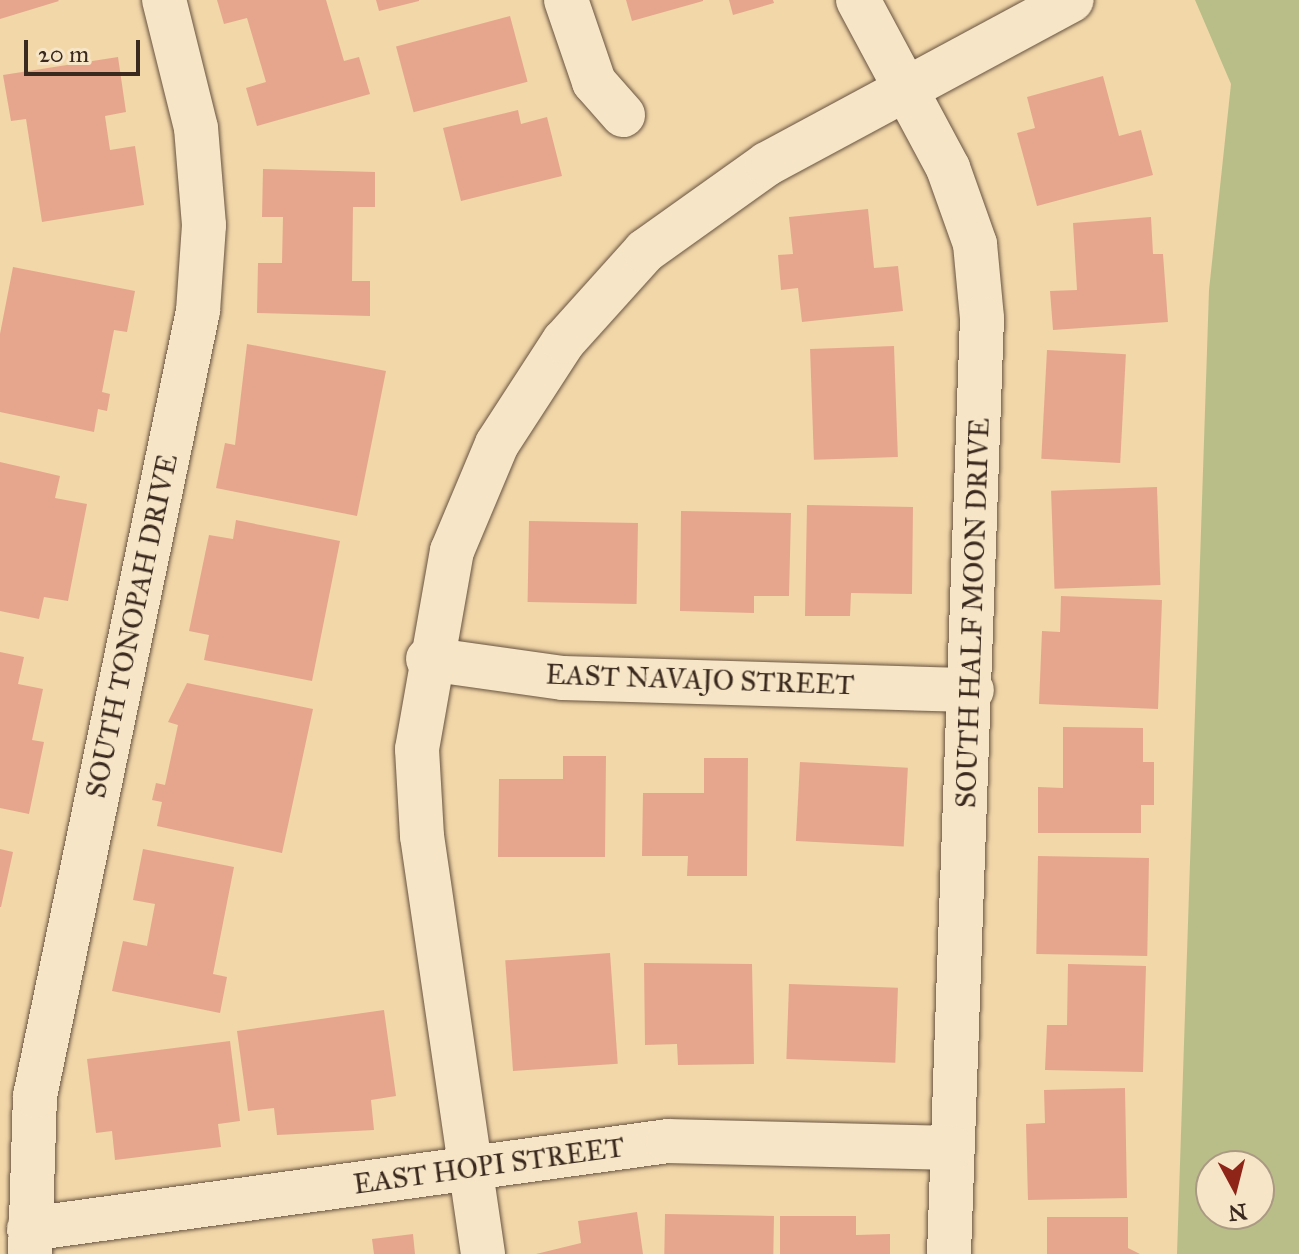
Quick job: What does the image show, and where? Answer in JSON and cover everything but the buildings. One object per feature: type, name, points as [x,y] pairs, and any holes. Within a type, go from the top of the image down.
[{"type":"street","name":"SOUTH TONOPAH DRIVE","points":[[30,1241],[35,1096],[198,311],[204,225],[196,128],[164,0]]},
{"type":"street","points":[[566,0],[594,82],[623,115]]},
{"type":"street","name":"SOUTH HALF MOON DRIVE","points":[[858,0],[948,168],[975,244],[982,318],[972,690],[949,1254]]},
{"type":"street","points":[[483,1254],[422,836],[417,749],[428,659],[452,551],[497,444],[564,341],[645,251],[767,164],[1072,0]]},
{"type":"street","name":"EAST NAVAJO STREET","points":[[428,659],[563,678],[972,690]]},
{"type":"street","name":"EAST HOPI STREET","points":[[30,1241],[472,1169],[668,1141],[952,1148]]},
{"type":"green space","points":[[1195,0],[1299,0],[1299,1254],[1177,1254],[1209,290],[1231,84]]}]
